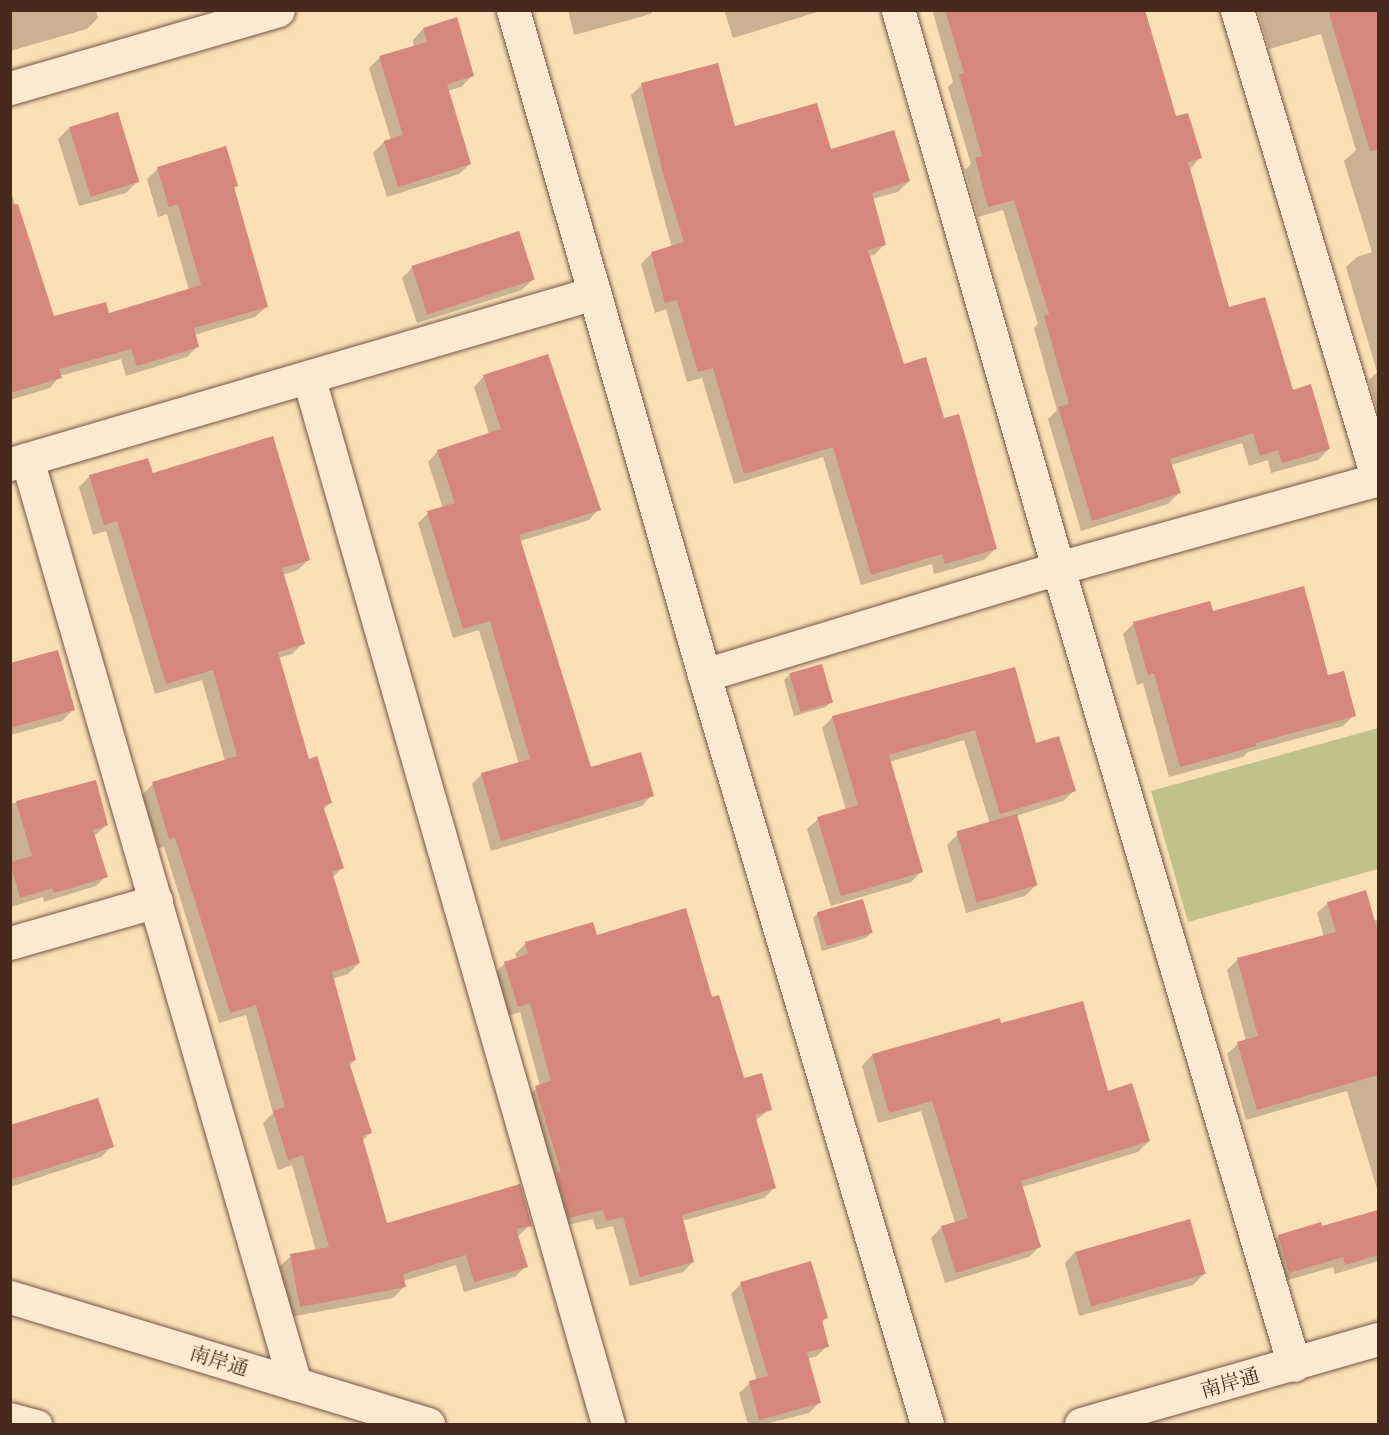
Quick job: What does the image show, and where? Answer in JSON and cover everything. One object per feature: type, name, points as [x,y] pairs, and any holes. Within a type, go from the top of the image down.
[{"type":"street","points":[[10,88],[278,10]]},
{"type":"street","points":[[513,10],[704,675],[927,1425]]},
{"type":"street","points":[[898,10],[1058,568],[1294,1365]]},
{"type":"street","points":[[704,675],[1058,568],[1378,479],[1237,10]]},
{"type":"street","points":[[296,1384],[156,901],[19,462],[309,379],[594,293]]},
{"type":"street","points":[[309,379],[608,1425]]},
{"type":"street","points":[[10,943],[156,901]]},
{"type":"street","name":"南岸通","points":[[10,1297],[428,1425]]},
{"type":"street","name":"南岸通","points":[[1081,1425],[1378,1339]]},
{"type":"green space","points":[[1378,728],[1378,869],[1188,922],[1151,791]]},
{"type":"building","points":[[945,10],[1145,10],[1176,116],[1188,113],[1202,158],[1188,162],[1229,307],[1265,297],[1293,390],[1311,384],[1330,449],[1282,463],[1278,450],[1260,456],[1253,433],[1170,459],[1181,493],[1092,521],[1058,407],[1069,404],[1044,316],[1049,314],[1014,200],[988,207],[975,158],[982,156],[959,74],[964,73]]},
{"type":"building","points":[[1328,10],[1378,10],[1378,150],[1370,151]]},
{"type":"building","points":[[457,17],[474,76],[447,84],[471,164],[398,187],[384,141],[403,135],[379,56],[427,42],[423,28]]},
{"type":"building","points":[[718,63],[735,126],[817,103],[831,149],[894,130],[910,181],[872,193],[886,245],[868,250],[904,364],[926,357],[944,418],[959,414],[997,549],[945,564],[942,554],[871,575],[833,447],[744,474],[713,368],[698,372],[677,300],[665,303],[651,252],[684,242],[662,170],[641,83]]},
{"type":"building","points":[[118,112],[139,182],[91,197],[69,127]]},
{"type":"building","points":[[226,146],[238,186],[234,187],[268,307],[194,328],[199,347],[137,366],[131,349],[59,369],[62,378],[10,393],[10,205],[18,204],[54,316],[106,302],[109,313],[201,285],[178,204],[169,207],[157,167]]},
{"type":"building","points":[[519,231],[535,280],[427,314],[412,266]]},
{"type":"building","points":[[548,354],[601,510],[519,535],[591,767],[641,752],[654,796],[501,841],[481,773],[530,759],[490,621],[463,629],[427,511],[455,503],[437,450],[501,429],[483,375]]},
{"type":"building","points":[[273,436],[310,560],[282,568],[305,644],[278,652],[309,759],[317,756],[332,803],[323,806],[344,868],[332,872],[360,963],[332,972],[356,1060],[349,1062],[372,1133],[362,1136],[387,1223],[520,1184],[532,1226],[516,1229],[528,1267],[474,1282],[466,1255],[403,1274],[406,1287],[300,1307],[290,1254],[329,1247],[303,1155],[288,1160],[273,1111],[285,1107],[256,1005],[230,1013],[175,837],[169,839],[152,782],[237,756],[213,670],[166,684],[117,521],[104,525],[89,475],[148,458],[153,473]]},
{"type":"building","points":[[1304,586],[1328,675],[1344,671],[1356,716],[1255,743],[1256,746],[1180,767],[1154,673],[1148,675],[1133,622],[1210,601],[1213,611]]},
{"type":"building","points":[[58,650],[75,710],[10,728],[10,663]]},
{"type":"building","points":[[822,664],[833,702],[800,712],[789,673]]},
{"type":"building","points":[[1015,667],[1036,743],[1059,736],[1076,791],[1000,814],[975,730],[889,755],[923,872],[841,896],[817,817],[858,805],[832,716]]},
{"type":"building","points":[[96,780],[108,825],[93,830],[108,877],[54,893],[52,888],[20,898],[10,862],[32,856],[16,801]]},
{"type":"building","points":[[1017,814],[1037,885],[977,902],[956,831]]},
{"type":"building","points":[[1366,890],[1378,932],[1378,1075],[1257,1110],[1237,1042],[1258,1036],[1237,958],[1336,932],[1327,902]]},
{"type":"building","points":[[863,899],[873,933],[827,946],[817,912]]},
{"type":"building","points":[[686,908],[712,997],[719,995],[744,1078],[762,1073],[772,1110],[755,1115],[776,1188],[682,1215],[694,1262],[640,1277],[623,1217],[606,1221],[603,1210],[568,1218],[556,1173],[561,1172],[535,1086],[551,1081],[530,1003],[518,1007],[504,962],[528,954],[525,942],[593,922],[597,935]]},
{"type":"building","points":[[1083,1001],[1108,1091],[1132,1083],[1150,1141],[1021,1181],[1041,1247],[956,1273],[941,1226],[968,1218],[932,1101],[889,1113],[872,1054],[1000,1018],[1001,1023]]},
{"type":"building","points":[[98,1098],[114,1147],[10,1180],[10,1125]]},
{"type":"building","points":[[1378,1210],[1378,1255],[1345,1265],[1343,1257],[1289,1273],[1278,1235],[1321,1222],[1322,1226]]},
{"type":"building","points":[[1190,1219],[1206,1274],[1091,1307],[1076,1252]]},
{"type":"building","points":[[811,1261],[828,1318],[822,1320],[829,1347],[807,1352],[821,1403],[759,1420],[749,1381],[768,1376],[740,1282]]}]
